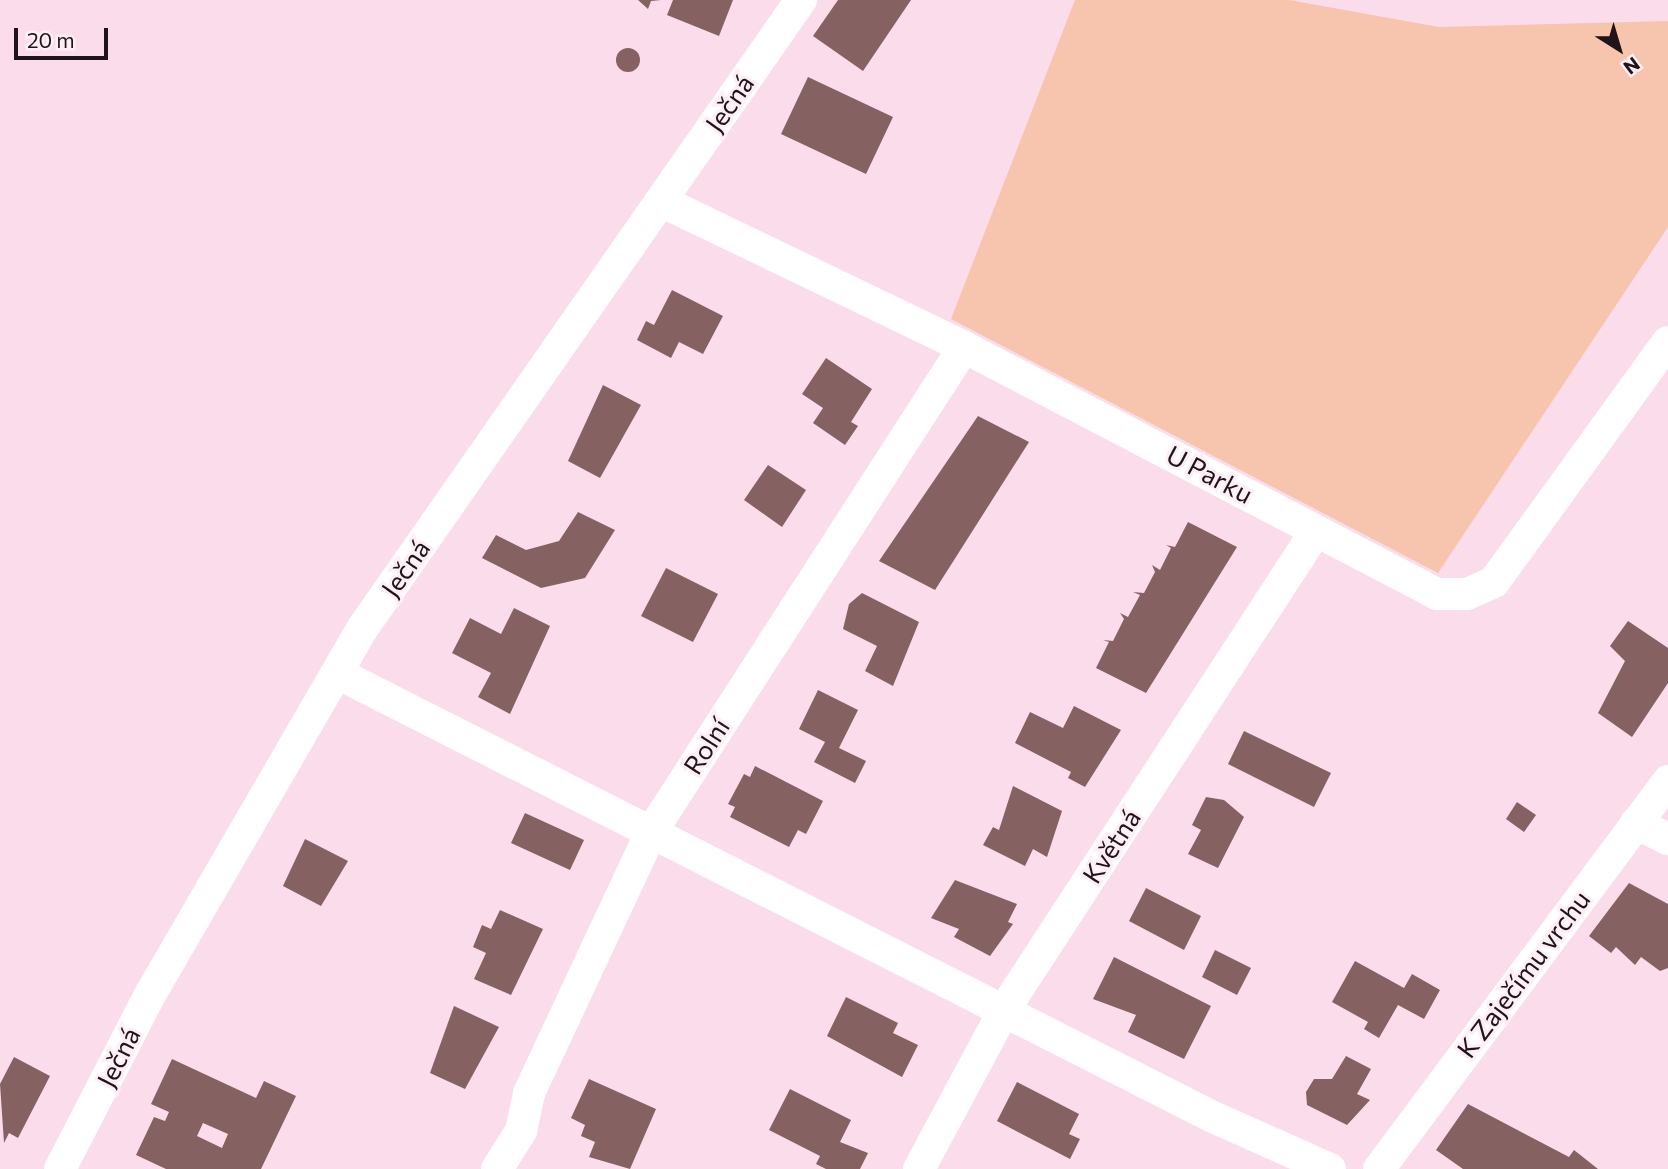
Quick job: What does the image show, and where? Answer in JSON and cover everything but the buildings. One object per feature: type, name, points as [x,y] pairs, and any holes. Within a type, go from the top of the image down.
[{"type":"street","name":"Ječná","points":[[60,1169],[151,993],[337,673],[801,0]]},
{"type":"street","name":"U Parku","points":[[661,201],[964,347],[1437,594],[1467,594],[1494,582],[1668,342]]},
{"type":"street","name":"Rolní","points":[[497,1169],[521,1132],[529,1093],[652,831],[964,347]]},
{"type":"street","name":"Květná","points":[[919,1169],[1006,1007],[1316,531]]},
{"type":"street","points":[[337,673],[1006,1007],[1213,1117],[1330,1169]]},
{"type":"street","name":"K Zaječímu vrchu","points":[[1379,1169],[1668,781]]},
{"type":"street","points":[[1636,823],[1668,839]]},
{"type":"shaded area","points":[[1075,0],[1289,0],[1439,27],[1668,21],[1668,227],[1438,573],[951,319]]}]
